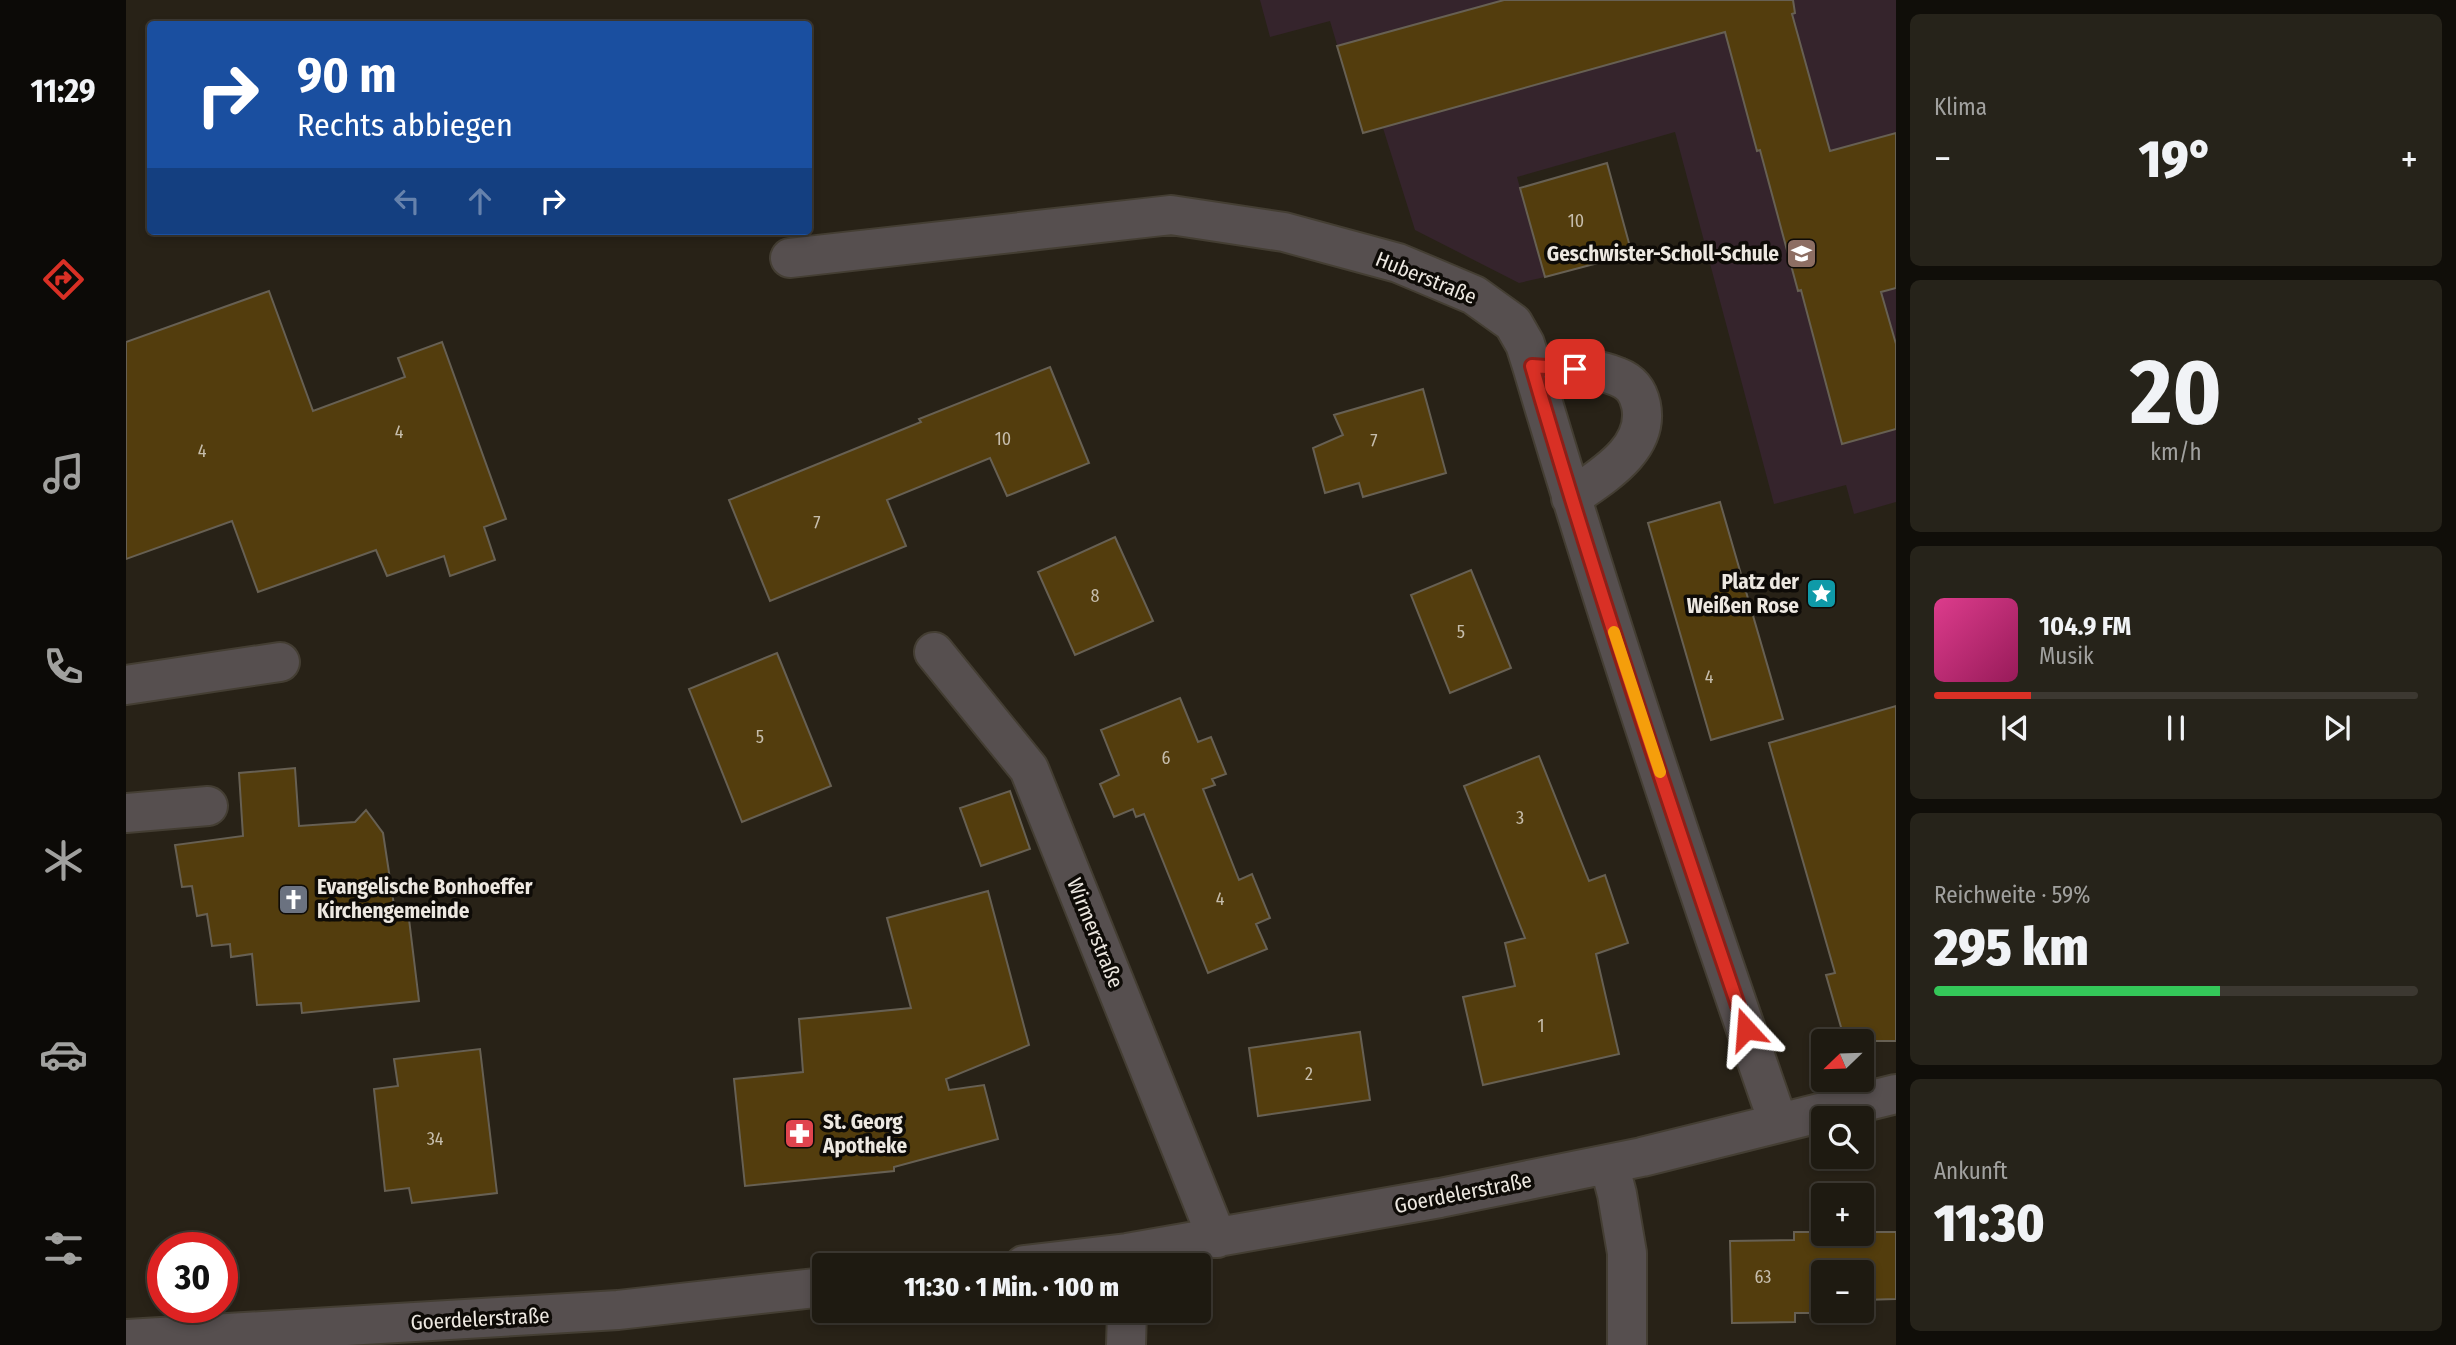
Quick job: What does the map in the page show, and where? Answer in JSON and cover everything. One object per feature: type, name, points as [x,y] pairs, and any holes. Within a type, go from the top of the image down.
[{"type":"street","name":"Huberstraße","points":[[790,258],[1171,215],[1284,232],[1398,262],[1474,295],[1513,323],[1525,344],[1571,498],[1697,886],[1779,1122]]},
{"type":"street","points":[[1532,366],[1596,370],[1620,377],[1633,386],[1639,399],[1643,417],[1640,434],[1625,456],[1571,498]]},
{"type":"street","name":"Wirmerstraße","points":[[934,652],[1029,769],[1217,1238]]},
{"type":"street","points":[[126,685],[280,662]]},
{"type":"street","points":[[126,813],[208,806]]},
{"type":"street","name":"Goerdelerstraße","points":[[1153,1253],[1217,1238],[1609,1164],[1896,1094]]},
{"type":"street","points":[[1609,1164],[1627,1253],[1628,1345]]},
{"type":"street","name":"Goerdelerstraße","points":[[131,1341],[618,1310],[812,1288]]},
{"type":"street","points":[[1126,1345],[1127,1323]]},
{"type":"shaded area","name":"Geschwister-Scholl-Schule","points":[[1260,0],[1896,0],[1896,502],[1854,514],[1846,485],[1774,504],[1675,132],[1517,177],[1545,277],[1519,283],[1415,230],[1383,128],[1363,133],[1330,21],[1270,37]]},
{"type":"building","points":[[1504,0],[1793,0],[1795,13],[1792,14],[1830,151],[1896,133],[1896,288],[1881,292],[1896,344],[1896,429],[1842,444],[1801,290],[1798,291],[1725,32],[1363,133],[1337,46]]},
{"type":"building","points":[[1607,163],[1632,254],[1545,277],[1520,188]]},
{"type":"building","points":[[269,291],[313,411],[405,377],[398,358],[442,342],[506,519],[484,527],[495,560],[450,576],[444,556],[387,576],[376,550],[258,592],[232,521],[126,559],[126,342]]},
{"type":"building","points":[[1050,367],[1089,463],[1007,496],[990,458],[887,500],[906,546],[770,601],[729,500],[921,422],[919,419]]},
{"type":"building","points":[[1423,389],[1446,473],[1363,497],[1359,483],[1325,493],[1313,448],[1343,435],[1334,415]]},
{"type":"building","points":[[1720,502],[1783,719],[1711,740],[1648,523]]},
{"type":"building","points":[[1115,537],[1153,621],[1075,655],[1038,572]]},
{"type":"building","points":[[1471,570],[1511,668],[1450,693],[1411,595]]},
{"type":"building","points":[[777,653],[831,786],[742,822],[689,689]]},
{"type":"building","points":[[1180,698],[1198,742],[1211,737],[1226,774],[1212,779],[1215,785],[1203,789],[1239,880],[1252,874],[1270,918],[1256,924],[1267,949],[1208,973],[1144,814],[1136,817],[1133,809],[1114,817],[1100,784],[1119,775],[1101,730]]},
{"type":"building","points":[[1896,706],[1896,1041],[1874,1041],[1874,1029],[1842,1029],[1826,975],[1835,973],[1769,743]]},
{"type":"building","points":[[1539,756],[1589,881],[1605,875],[1628,943],[1596,954],[1619,1054],[1483,1085],[1463,997],[1515,986],[1505,943],[1525,938],[1464,786]]},
{"type":"building","name":"Evangelische Bonhoeffer Kirchengemeinde","points":[[295,768],[299,826],[355,822],[366,810],[383,833],[395,912],[408,911],[419,1001],[302,1013],[301,1003],[257,1005],[252,954],[231,957],[230,944],[212,946],[207,914],[197,916],[192,886],[182,887],[175,845],[243,836],[239,773]]},
{"type":"building","points":[[1010,791],[1030,849],[981,866],[960,808]]},
{"type":"building","points":[[988,891],[1029,1045],[946,1079],[949,1090],[984,1085],[998,1139],[894,1167],[894,1171],[745,1186],[734,1079],[803,1072],[799,1019],[911,1008],[887,918]]},
{"type":"building","points":[[1360,1032],[1370,1100],[1258,1116],[1249,1048]]},
{"type":"building","points":[[480,1049],[497,1193],[412,1203],[409,1188],[385,1191],[374,1089],[398,1086],[394,1059]]},
{"type":"building","points":[[1794,1232],[1811,1232],[1811,1246],[1874,1246],[1874,1232],[1896,1232],[1896,1299],[1874,1300],[1874,1260],[1811,1260],[1811,1313],[1795,1313],[1795,1322],[1732,1323],[1730,1241],[1794,1240]]},
{"type":"slow traffic","points":[[1614,632],[1660,772]]},
{"type":"place","name":"Geschwister-Scholl-Schule","points":[[1802,254]]},
{"type":"place","name":"Platz der Weißen Rose","points":[[1822,594]]},
{"type":"place","name":"Evangelische Bonhoeffer Kirchengemeinde","points":[[294,899]]},
{"type":"place","name":"St. Georg Apotheke","points":[[800,1134]]},
{"type":"route","points":[[1575,369],[1532,366],[1591,562],[1746,1029]]}]
